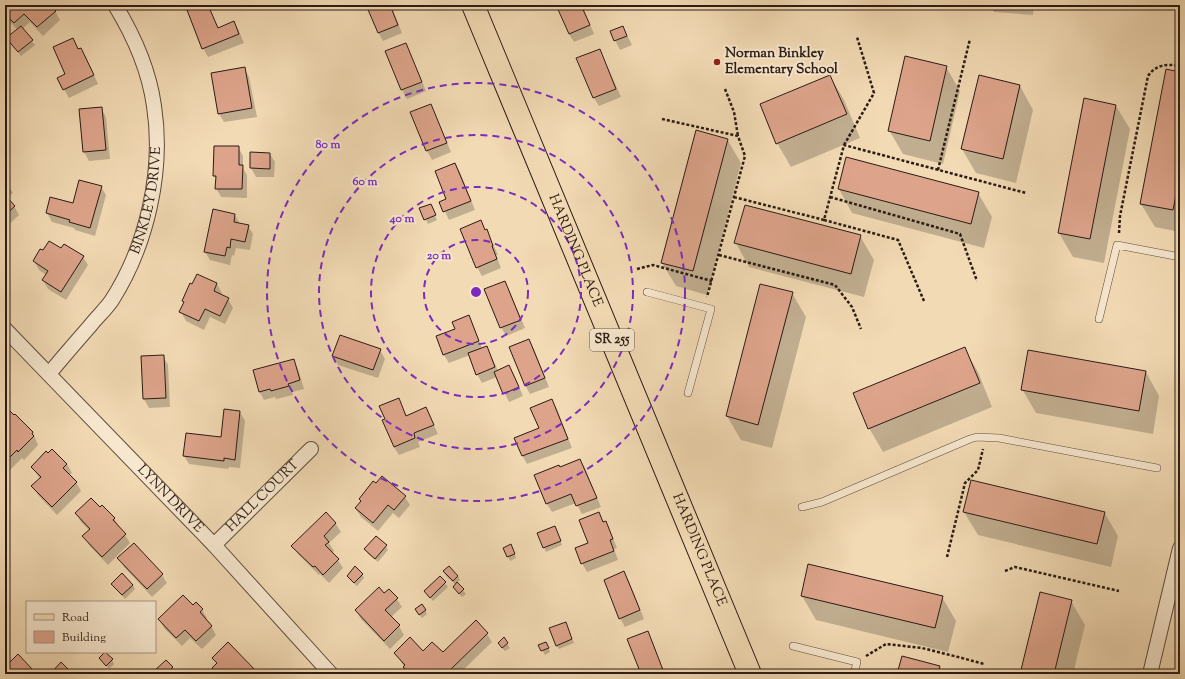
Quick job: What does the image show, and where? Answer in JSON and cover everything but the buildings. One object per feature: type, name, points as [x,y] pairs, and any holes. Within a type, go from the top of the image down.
[{"type":"main road","name":"HARDING PLACE","points":[[473,5],[750,674]]},
{"type":"street","name":"BINKLEY DRIVE","points":[[48,374],[111,301],[128,272],[145,227],[154,188],[158,147],[154,106],[144,66],[128,27],[115,5]]},
{"type":"street","name":"LYNN DRIVE","points":[[5,328],[214,544],[331,674]]},
{"type":"street","name":"HALL COURT","points":[[214,544],[311,449]]},
{"type":"street","points":[[1150,674],[1180,548]]},
{"type":"lane","points":[[1100,319],[1117,246],[1180,257]]},
{"type":"lane","points":[[647,292],[711,309],[688,393]]},
{"type":"lane","points":[[802,507],[822,502],[964,441],[977,437],[999,438],[1157,468]]},
{"type":"lane","points":[[793,646],[857,662],[854,674]]},
{"type":"path","points":[[824,220],[844,145],[874,93],[857,37]]},
{"type":"path","points":[[938,170],[970,39]]},
{"type":"path","points":[[1117,246],[1120,216],[1148,76],[1153,70],[1161,66],[1180,66]]},
{"type":"path","points":[[705,307],[745,156],[738,136],[734,112],[725,89]]},
{"type":"path","points":[[662,119],[738,136]]},
{"type":"path","points":[[844,145],[1026,193]]},
{"type":"path","points":[[734,197],[898,240],[924,301]]},
{"type":"path","points":[[830,198],[960,234],[977,282]]},
{"type":"path","points":[[719,255],[835,285],[852,307],[861,328]]},
{"type":"path","points":[[637,269],[653,265],[712,281]]},
{"type":"path","points":[[948,557],[965,483],[978,470],[986,437]]},
{"type":"path","points":[[1005,571],[1015,567],[1119,591]]},
{"type":"path","points":[[857,662],[886,644],[922,648],[984,664]]},
{"type":"place","name":"Norman Binkley Elementary School","points":[[717,62]]}]
